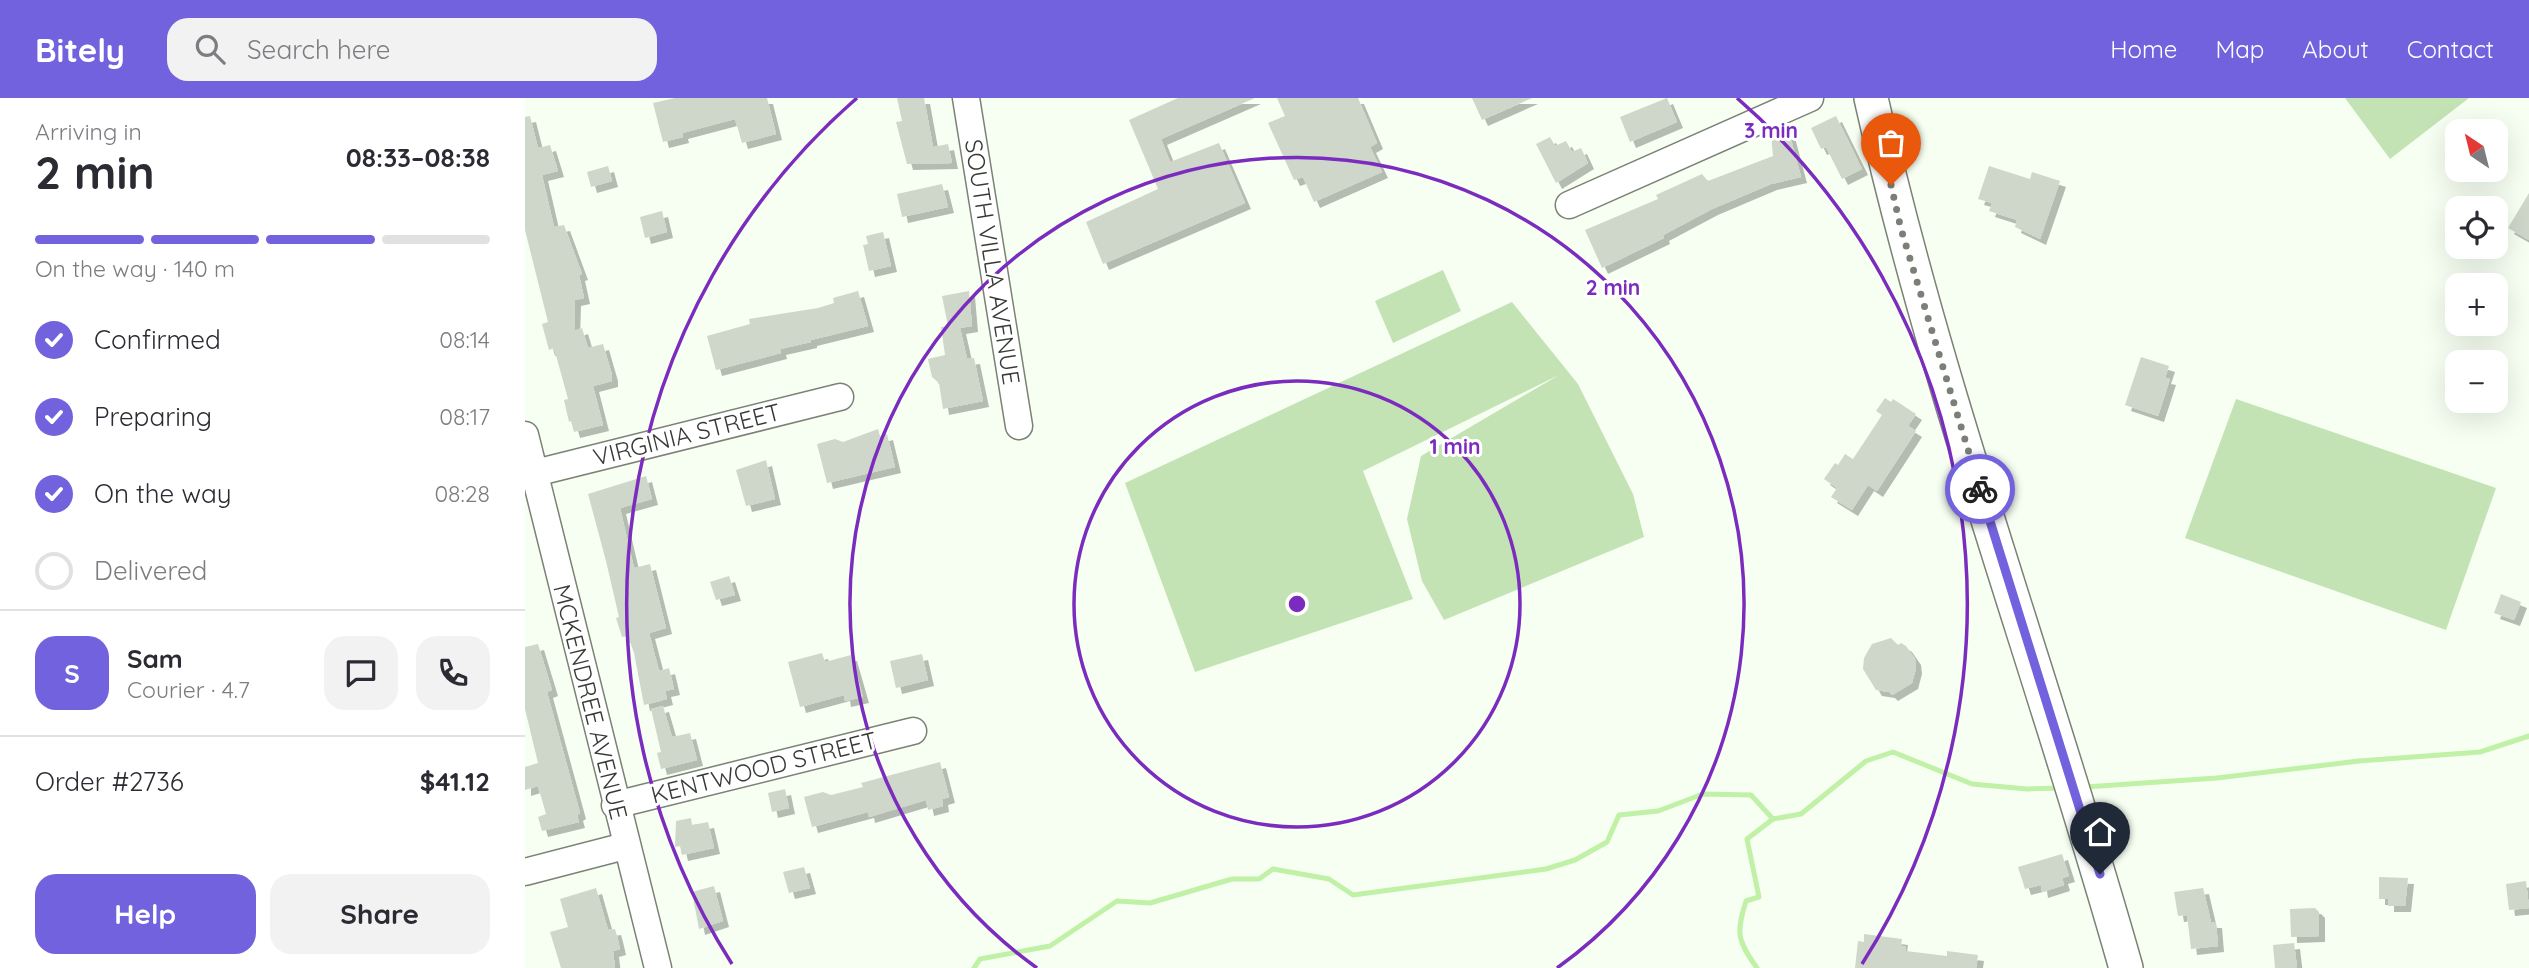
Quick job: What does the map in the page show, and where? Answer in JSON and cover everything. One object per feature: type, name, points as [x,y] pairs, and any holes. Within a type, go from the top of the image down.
[{"type":"main road","points":[[1871,98],[1901,229],[2029,652],[2080,803],[2126,968]]},
{"type":"street","name":"SOUTH VILLA AVENUE","points":[[966,98],[1019,426]]},
{"type":"street","points":[[1569,205],[1810,98]]},
{"type":"street","name":"VIRGINIA STREET","points":[[535,473],[840,397]]},
{"type":"street","name":"MCKENDREE AVENUE","points":[[525,435],[615,805],[658,968]]},
{"type":"street","name":"KENTWOOD STREET","points":[[615,805],[913,731]]},
{"type":"street","points":[[525,872],[625,845]]},
{"type":"green space","points":[[2345,98],[2469,98],[2390,159]]},
{"type":"green space","points":[[1443,270],[1461,311],[1393,343],[1375,301]]},
{"type":"green space","points":[[1512,302],[1578,384],[1633,494],[1644,537],[1444,620],[1422,581],[1407,519],[1421,456],[1559,375],[1363,471],[1413,599],[1195,672],[1125,483]]},
{"type":"green space","points":[[2236,399],[2496,488],[2446,630],[2185,538]]},
{"type":"building","points":[[675,98],[767,98],[776,134],[742,143],[735,119],[682,133],[683,137],[663,142],[653,103]]},
{"type":"building","points":[[897,98],[924,98],[933,147],[948,144],[952,163],[907,164],[896,122],[902,121]]},
{"type":"building","points":[[1178,98],[1255,98],[1161,139],[1170,162],[1219,143],[1245,203],[1103,264],[1086,222],[1158,189],[1129,120]]},
{"type":"building","points":[[1277,98],[1358,98],[1377,143],[1370,147],[1382,172],[1314,202],[1303,177],[1294,180],[1268,123],[1285,116]]},
{"type":"building","points":[[1472,98],[1532,98],[1482,120]]},
{"type":"building","points":[[1667,98],[1677,122],[1630,142],[1620,117]]},
{"type":"building","points":[[530,116],[538,148],[550,145],[558,171],[542,175],[554,227],[564,225],[582,274],[579,275],[584,298],[575,300],[574,331],[582,328],[588,348],[603,344],[612,375],[612,381],[593,386],[603,425],[574,432],[571,421],[569,422],[564,400],[568,399],[554,348],[549,350],[542,324],[548,322],[525,230],[525,117]]},
{"type":"building","points":[[1836,116],[1862,169],[1842,179],[1826,147],[1821,149],[1811,128]]},
{"type":"building","points":[[1789,132],[1801,177],[1771,184],[1712,209],[1663,235],[1664,238],[1602,268],[1585,230],[1658,199],[1656,195],[1702,174],[1708,181],[1773,156],[1771,135]]},
{"type":"building","points":[[1550,137],[1555,146],[1566,141],[1572,152],[1581,148],[1588,163],[1556,183],[1536,144]]},
{"type":"building","points":[[608,166],[612,181],[591,187],[587,172]]},
{"type":"building","points":[[1989,166],[2030,179],[2032,172],[2060,181],[2040,239],[2015,227],[2017,220],[1989,211],[1992,203],[1978,199]]},
{"type":"building","points":[[942,184],[948,207],[902,217],[897,194]]},
{"type":"building","points":[[2529,193],[2529,240],[2508,228]]},
{"type":"building","points":[[662,211],[667,232],[645,238],[640,217]]},
{"type":"building","points":[[883,232],[891,266],[869,271],[863,245],[868,244],[866,236]]},
{"type":"building","points":[[858,291],[868,326],[811,340],[780,349],[781,353],[716,370],[707,336],[750,324],[749,319],[818,308],[834,303],[833,298]]},
{"type":"building","points":[[969,291],[972,326],[960,328],[967,359],[974,358],[983,401],[943,409],[939,383],[932,377],[928,359],[945,355],[941,327],[948,326],[942,296]]},
{"type":"building","points":[[2141,357],[2169,366],[2165,378],[2170,379],[2158,416],[2125,405]]},
{"type":"building","points":[[1885,398],[1891,402],[1893,399],[1916,414],[1908,426],[1916,431],[1877,491],[1868,485],[1852,510],[1831,497],[1837,488],[1824,479],[1845,454],[1853,459],[1882,415],[1876,411]]},
{"type":"building","points":[[878,429],[880,436],[887,434],[895,467],[827,483],[817,444],[835,439],[843,442]]},
{"type":"building","points":[[766,460],[775,499],[746,506],[736,470]]},
{"type":"building","points":[[646,476],[652,499],[620,508],[634,568],[650,564],[666,628],[649,633],[659,671],[669,668],[674,689],[665,691],[667,699],[644,705],[634,653],[628,636],[622,637],[616,618],[619,617],[588,494]]},
{"type":"building","points":[[729,576],[735,595],[716,600],[710,582]]},
{"type":"building","points":[[2501,594],[2521,602],[2514,620],[2494,613]]},
{"type":"building","points":[[1891,638],[1898,645],[1901,643],[1906,646],[1915,659],[1916,668],[1912,683],[1892,695],[1876,690],[1863,669],[1864,658],[1872,644]]},
{"type":"building","points":[[538,644],[552,690],[547,692],[580,813],[577,815],[579,822],[542,831],[538,817],[546,814],[538,786],[525,790],[525,767],[538,763],[525,709],[525,647]]},
{"type":"building","points":[[822,653],[825,662],[851,655],[863,697],[845,701],[844,695],[800,707],[788,662]]},
{"type":"building","points":[[922,654],[928,680],[896,688],[890,661]]},
{"type":"building","points":[[663,706],[672,737],[690,733],[697,760],[661,769],[657,753],[661,752],[651,709]]},
{"type":"building","points":[[940,762],[949,797],[942,799],[943,806],[928,810],[926,800],[869,817],[868,812],[812,827],[804,797],[823,792],[831,795],[863,787],[861,783]]},
{"type":"building","points":[[785,789],[789,808],[772,812],[768,793]]},
{"type":"building","points":[[691,818],[692,825],[708,822],[714,848],[682,855],[680,846],[675,847],[676,821]]},
{"type":"building","points":[[2062,854],[2069,876],[2062,878],[2064,885],[2042,892],[2041,885],[2025,889],[2018,867]]},
{"type":"building","points":[[804,867],[810,888],[789,893],[783,872]]},
{"type":"building","points":[[2379,877],[2408,878],[2405,906],[2388,906],[2388,899],[2379,899]]},
{"type":"building","points":[[2526,881],[2529,908],[2509,910],[2506,884]]},
{"type":"building","points":[[714,886],[723,921],[699,929],[692,892]]},
{"type":"building","points":[[596,888],[608,930],[615,929],[617,936],[620,949],[613,951],[615,968],[561,968],[550,932],[568,927],[560,899]]},
{"type":"building","points":[[2203,888],[2211,922],[2216,922],[2218,946],[2191,949],[2187,915],[2178,916],[2174,892]]},
{"type":"building","points":[[2315,908],[2319,912],[2319,936],[2291,937],[2290,909]]},
{"type":"building","points":[[1864,934],[1902,939],[1901,946],[1906,947],[1906,951],[1947,956],[1947,951],[1978,955],[1976,968],[1855,968],[1858,941],[1864,942]]},
{"type":"building","points":[[2294,943],[2297,968],[2275,968],[2273,945]]},
{"type":"waterway","points":[[2085,787],[2217,778],[2359,761],[2480,752],[2529,736]]},
{"type":"waterway","points":[[974,968],[980,959],[1050,946],[1117,901],[1150,903],[1232,879],[1259,879],[1273,869],[1329,879],[1353,895],[1546,869],[1575,860],[1607,842],[1619,815],[1658,811],[1703,794],[1751,795],[1773,819],[1801,814],[1866,761],[1893,752],[1972,784],[2027,789],[2062,788]]},
{"type":"waterway","points":[[1757,968],[1745,950],[1740,936],[1746,901],[1759,897],[1747,839],[1773,819]]},
{"type":"way so far","points":[[1891,185],[1901,229],[1980,489]]},
{"type":"route","points":[[1980,489],[2100,874]]}]
